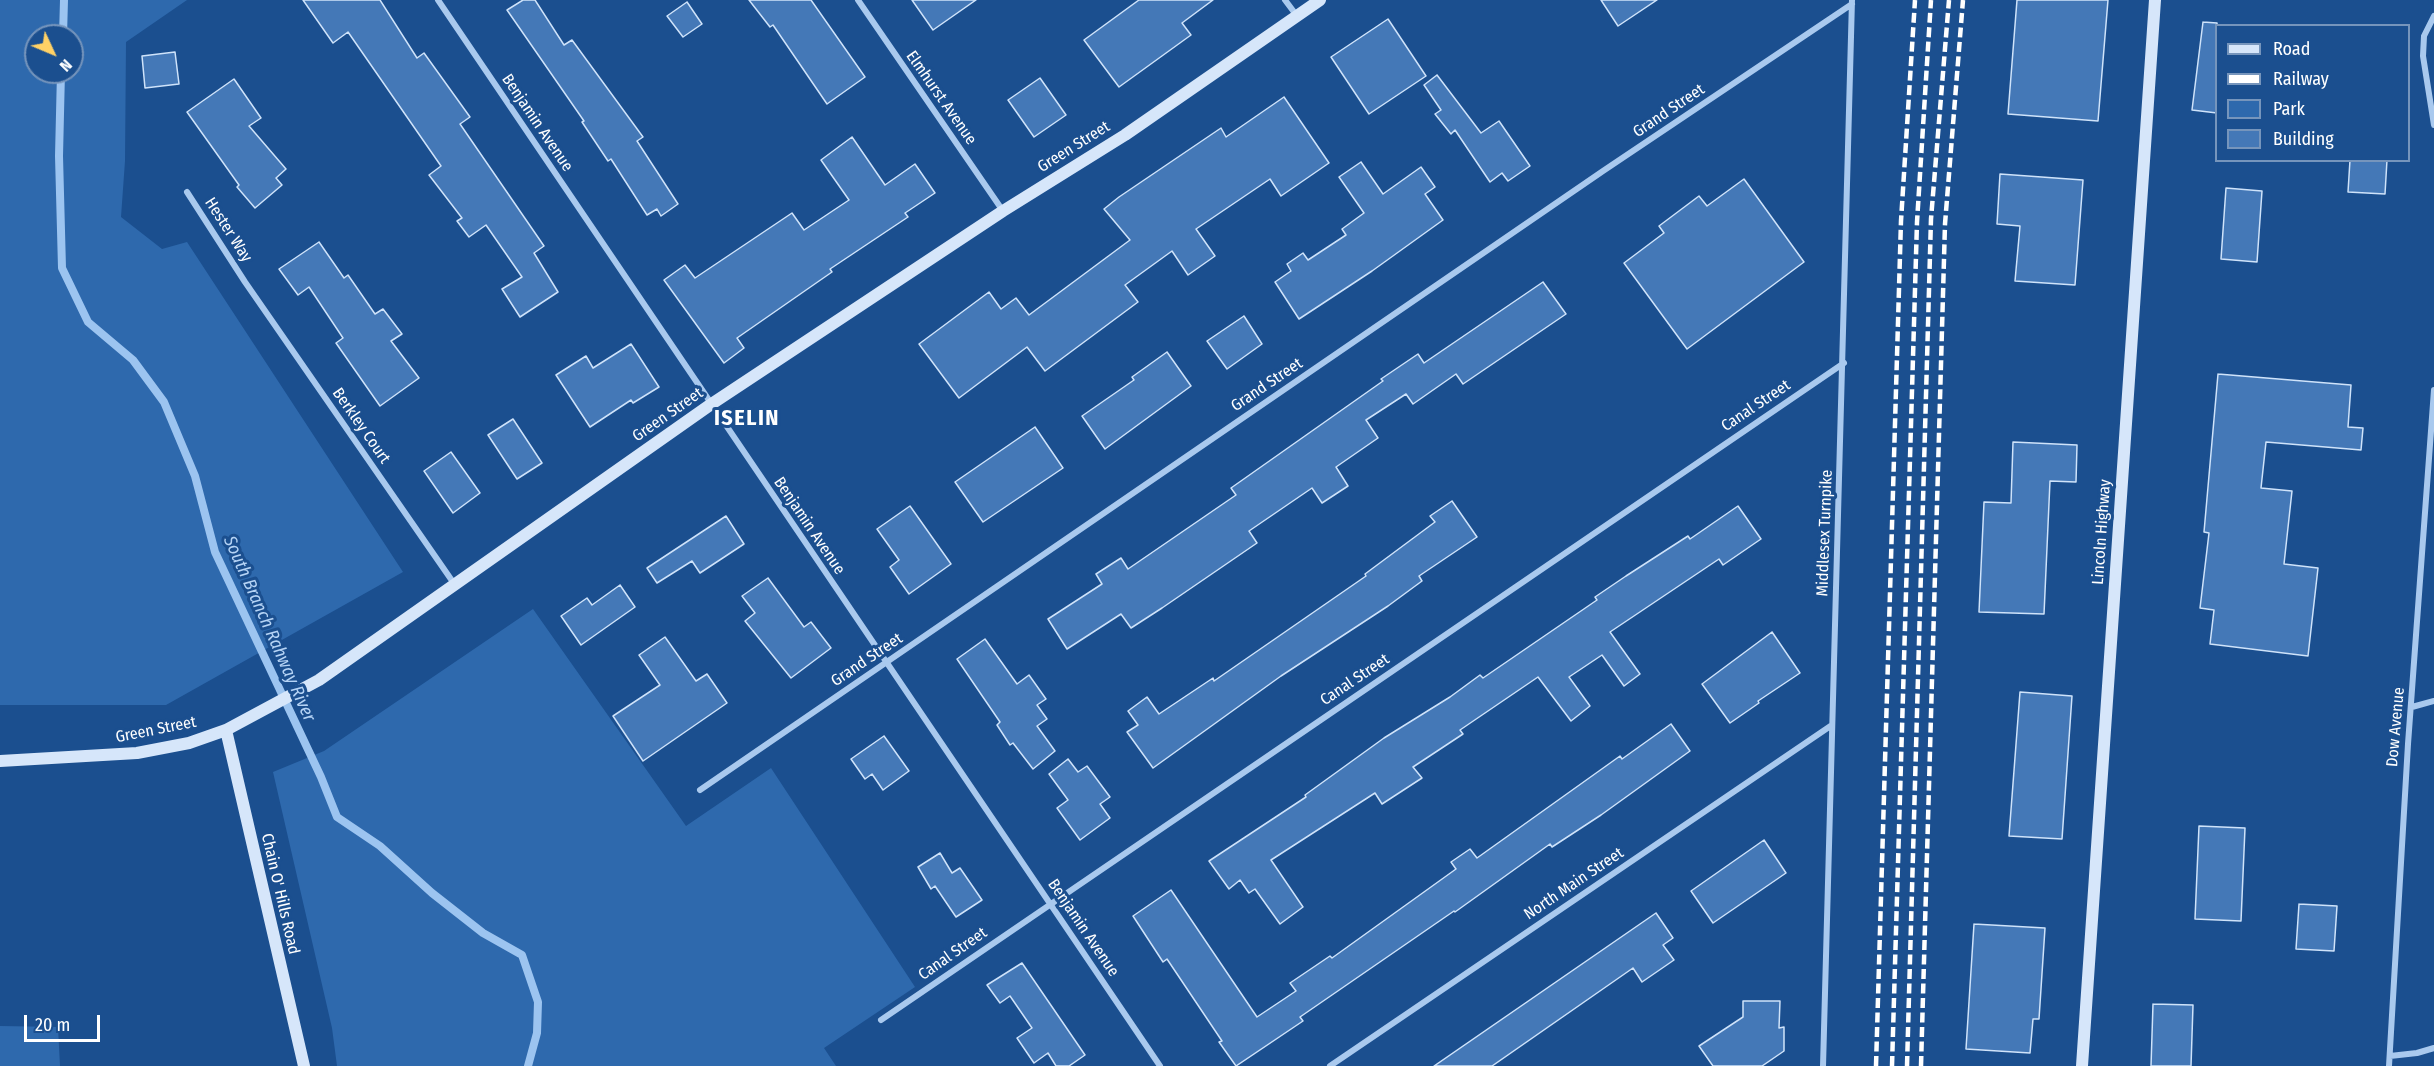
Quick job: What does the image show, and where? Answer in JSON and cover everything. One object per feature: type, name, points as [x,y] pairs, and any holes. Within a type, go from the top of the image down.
[{"type":"street","name":"Benjamin Avenue","points":[[438,0],[710,405],[1160,1066]]},
{"type":"street","name":"Elmhurst Avenue","points":[[858,0],[1003,211]]},
{"type":"street","points":[[1285,0],[1297,16]]},
{"type":"street","name":"Green Street","points":[[0,761],[19,762],[137,753],[189,743],[226,730],[319,680],[710,405],[1003,211],[1125,135],[1320,0]]},
{"type":"street","name":"Lincoln Highway","points":[[2082,1066],[2155,0]]},
{"type":"street","name":"Middlesex Turnpike","points":[[1823,1066],[1844,363],[1852,2]]},
{"type":"street","name":"Grand Street","points":[[700,790],[1852,2]]},
{"type":"street","points":[[2434,16],[2424,36],[2423,56],[2434,125]]},
{"type":"street","name":"Hester Way","points":[[188,192],[245,282]]},
{"type":"street","name":"Berkley Court","points":[[245,282],[455,585]]},
{"type":"street","name":"Canal Street","points":[[881,1020],[1844,363]]},
{"type":"street","name":"Dow Avenue","points":[[2389,1066],[2434,390]]},
{"type":"street","points":[[2412,707],[2434,701]]},
{"type":"street","name":"North Main Street","points":[[1330,1066],[1832,725]]},
{"type":"street","name":"Chain O' Hills Road","points":[[226,730],[304,1066]]},
{"type":"street","points":[[2390,1056],[2417,1053],[2434,1048]]},
{"type":"green space","points":[[0,0],[187,0],[126,42],[125,161],[121,217],[162,249],[187,242],[403,572],[166,705],[0,705]]},
{"type":"green space","points":[[533,609],[686,826],[771,768],[915,987],[824,1048],[836,1066],[337,1066],[332,1028],[273,772],[324,751]]},
{"type":"green space","points":[[0,1026],[58,1027],[60,1066],[0,1066]]},
{"type":"building","points":[[303,0],[380,0],[417,58],[424,53],[470,117],[460,124],[544,246],[534,253],[558,292],[520,317],[502,289],[522,277],[486,225],[469,237],[457,221],[462,218],[429,175],[441,166],[348,32],[333,43]]},
{"type":"building","points":[[523,0],[535,0],[564,45],[572,40],[643,137],[637,141],[678,204],[661,216],[657,209],[647,215],[611,159],[608,161],[582,122],[584,121],[507,10]]},
{"type":"building","points":[[749,0],[811,0],[865,77],[827,104],[773,25],[770,27]]},
{"type":"building","points":[[912,0],[976,0],[933,30]]},
{"type":"building","points":[[1139,0],[1213,0],[1182,23],[1191,35],[1119,87],[1084,40]]},
{"type":"building","points":[[1601,0],[1657,0],[1618,26]]},
{"type":"building","points":[[2017,0],[2108,0],[2098,121],[2008,114]]},
{"type":"building","points":[[687,2],[702,24],[683,37],[667,16]]},
{"type":"building","points":[[1388,19],[1426,76],[1369,114],[1331,57]]},
{"type":"building","points":[[2203,22],[2217,23],[2215,24],[2215,113],[2192,110]]},
{"type":"building","points":[[175,52],[179,84],[145,88],[142,56]]},
{"type":"building","points":[[1437,75],[1481,133],[1499,121],[1530,166],[1508,181],[1502,173],[1490,182],[1455,130],[1451,134],[1435,114],[1441,110],[1424,85]]},
{"type":"building","points":[[1040,78],[1066,115],[1034,137],[1008,100]]},
{"type":"building","points":[[234,79],[261,118],[249,126],[286,169],[276,178],[282,185],[255,208],[237,187],[239,185],[187,112]]},
{"type":"building","points":[[1284,97],[1329,163],[1281,196],[1270,179],[1196,229],[1215,256],[1188,275],[1172,251],[1125,285],[1138,302],[1045,371],[1027,347],[959,398],[919,344],[989,292],[1001,309],[1016,298],[1029,315],[1130,240],[1104,209],[1221,128],[1226,137]]},
{"type":"building","points":[[852,137],[885,185],[915,164],[935,193],[905,213],[908,217],[830,269],[832,272],[737,338],[744,348],[724,363],[664,280],[685,265],[695,278],[792,213],[804,230],[849,200],[821,160]]},
{"type":"building","points":[[1361,162],[1383,194],[1421,167],[1435,187],[1425,194],[1443,220],[1372,271],[1299,319],[1275,282],[1291,271],[1287,264],[1303,253],[1308,260],[1346,235],[1342,229],[1364,213],[1339,177]]},
{"type":"building","points":[[2350,162],[2387,162],[2385,194],[2348,192]]},
{"type":"building","points":[[2000,174],[2083,180],[2075,285],[2015,281],[2020,226],[1997,224]]},
{"type":"building","points":[[1744,179],[1804,262],[1687,349],[1624,263],[1664,233],[1659,226],[1699,196],[1707,206]]},
{"type":"building","points":[[2226,188],[2262,191],[2257,262],[2221,259]]},
{"type":"building","points":[[319,242],[344,278],[348,275],[375,314],[383,309],[402,334],[391,341],[419,378],[380,406],[336,343],[343,338],[309,287],[298,295],[279,269]]},
{"type":"building","points":[[1543,282],[1566,314],[1463,384],[1456,374],[1413,404],[1406,394],[1366,420],[1378,438],[1336,467],[1348,486],[1322,503],[1312,488],[1249,531],[1257,543],[1162,608],[1131,628],[1121,614],[1067,649],[1048,619],[1102,584],[1096,574],[1121,558],[1128,569],[1236,495],[1231,488],[1383,381],[1381,379],[1418,354],[1424,363]]},
{"type":"building","points":[[1244,316],[1262,344],[1227,369],[1207,341]]},
{"type":"building","points":[[631,344],[659,387],[633,403],[631,400],[590,427],[556,375],[586,356],[593,368]]},
{"type":"building","points":[[1167,352],[1191,386],[1105,449],[1082,416],[1134,380],[1132,377]]},
{"type":"building","points":[[2218,374],[2351,385],[2348,427],[2363,428],[2361,450],[2266,442],[2261,488],[2292,491],[2284,564],[2318,568],[2308,656],[2210,644],[2214,610],[2200,608],[2209,533],[2204,532]]},
{"type":"building","points":[[513,419],[542,463],[517,479],[488,435]]},
{"type":"building","points":[[1035,427],[1063,468],[983,522],[955,482]]},
{"type":"building","points":[[2013,442],[2077,445],[2076,482],[2050,481],[2044,614],[1979,612],[1984,502],[2011,503]]},
{"type":"building","points":[[451,452],[480,493],[453,513],[424,471]]},
{"type":"building","points":[[1452,501],[1477,537],[1419,576],[1422,581],[1388,606],[1281,676],[1153,768],[1127,732],[1138,725],[1128,711],[1147,697],[1159,714],[1213,678],[1214,681],[1366,576],[1365,574],[1435,522],[1430,516]]},
{"type":"building","points":[[910,506],[951,564],[909,594],[890,567],[899,560],[877,529]]},
{"type":"building","points":[[1738,506],[1761,539],[1723,565],[1719,559],[1610,632],[1640,674],[1624,686],[1602,655],[1569,677],[1590,706],[1571,721],[1538,677],[1460,730],[1463,734],[1413,767],[1422,778],[1382,804],[1375,793],[1271,860],[1303,907],[1280,924],[1255,889],[1249,893],[1240,880],[1229,889],[1209,861],[1306,797],[1305,795],[1384,738],[1450,697],[1480,675],[1483,678],[1597,600],[1595,597],[1626,576],[1688,536],[1690,539]]},
{"type":"building","points":[[726,516],[744,544],[700,573],[692,561],[657,583],[647,568]]},
{"type":"building","points":[[768,578],[804,627],[811,622],[831,648],[791,678],[745,621],[755,613],[742,596]]},
{"type":"building","points":[[620,585],[635,607],[581,645],[561,616],[587,598],[592,605]]},
{"type":"building","points":[[1772,632],[1800,673],[1730,723],[1702,684]]},
{"type":"building","points":[[665,637],[696,681],[707,674],[727,703],[643,761],[613,716],[660,685],[639,655]]},
{"type":"building","points":[[985,639],[1017,684],[1029,675],[1046,699],[1037,705],[1047,719],[1037,726],[1055,751],[1033,769],[1013,743],[1010,745],[997,725],[1000,722],[957,659]]},
{"type":"building","points":[[2020,692],[2072,696],[2062,839],[2009,836]]},
{"type":"building","points":[[1671,724],[1690,751],[1601,815],[1552,847],[1550,844],[1455,912],[1300,1017],[1303,1021],[1236,1066],[1167,959],[1163,962],[1133,916],[1171,890],[1257,1017],[1296,991],[1290,983],[1330,956],[1332,958],[1456,869],[1451,862],[1470,849],[1477,858],[1620,756],[1622,759]]},
{"type":"building","points":[[884,736],[909,771],[883,790],[872,774],[865,779],[851,759]]},
{"type":"building","points":[[1068,759],[1078,772],[1087,766],[1110,797],[1100,804],[1110,818],[1080,840],[1057,808],[1068,800],[1049,774]]},
{"type":"building","points":[[2199,826],[2245,828],[2241,921],[2195,919]]},
{"type":"building","points":[[1764,840],[1786,873],[1713,923],[1691,891]]},
{"type":"building","points":[[940,853],[952,873],[960,868],[982,900],[956,917],[935,886],[931,889],[918,867]]},
{"type":"building","points":[[2299,904],[2337,906],[2334,951],[2296,949]]},
{"type":"building","points":[[1656,913],[1673,938],[1663,945],[1674,960],[1642,982],[1633,968],[1492,1066],[1434,1066]]},
{"type":"building","points":[[1974,924],[2045,928],[2039,1019],[2033,1019],[2030,1053],[1966,1049]]},
{"type":"building","points":[[1022,963],[1085,1055],[1069,1066],[1056,1066],[1048,1053],[1034,1063],[1017,1038],[1032,1028],[1010,996],[1000,1003],[987,985]]},
{"type":"building","points":[[1743,1001],[1780,1001],[1779,1028],[1784,1027],[1784,1051],[1762,1066],[1713,1066],[1699,1046],[1743,1017]]},
{"type":"building","points":[[2153,1004],[2193,1005],[2191,1066],[2151,1066]]},
{"type":"waterway","name":"South Branch Rahway River","points":[[63,24],[64,0]]},
{"type":"waterway","name":"South Branch Rahway River","points":[[61,84],[59,156],[62,268],[88,322],[133,360],[164,402],[195,476],[215,552],[321,777],[337,817],[380,846],[432,893],[483,933],[522,955],[538,1002],[537,1033],[528,1066]]},
{"type":"railway","points":[[1876,1066],[1901,221],[1915,0]]},
{"type":"railway","points":[[1892,1066],[1917,222],[1931,0]]},
{"type":"railway","points":[[1907,1066],[1931,219],[1949,0]]},
{"type":"railway","points":[[1921,1066],[1945,224],[1963,0]]},
{"type":"district","name":"ISELIN","points":[[747,419]]}]
